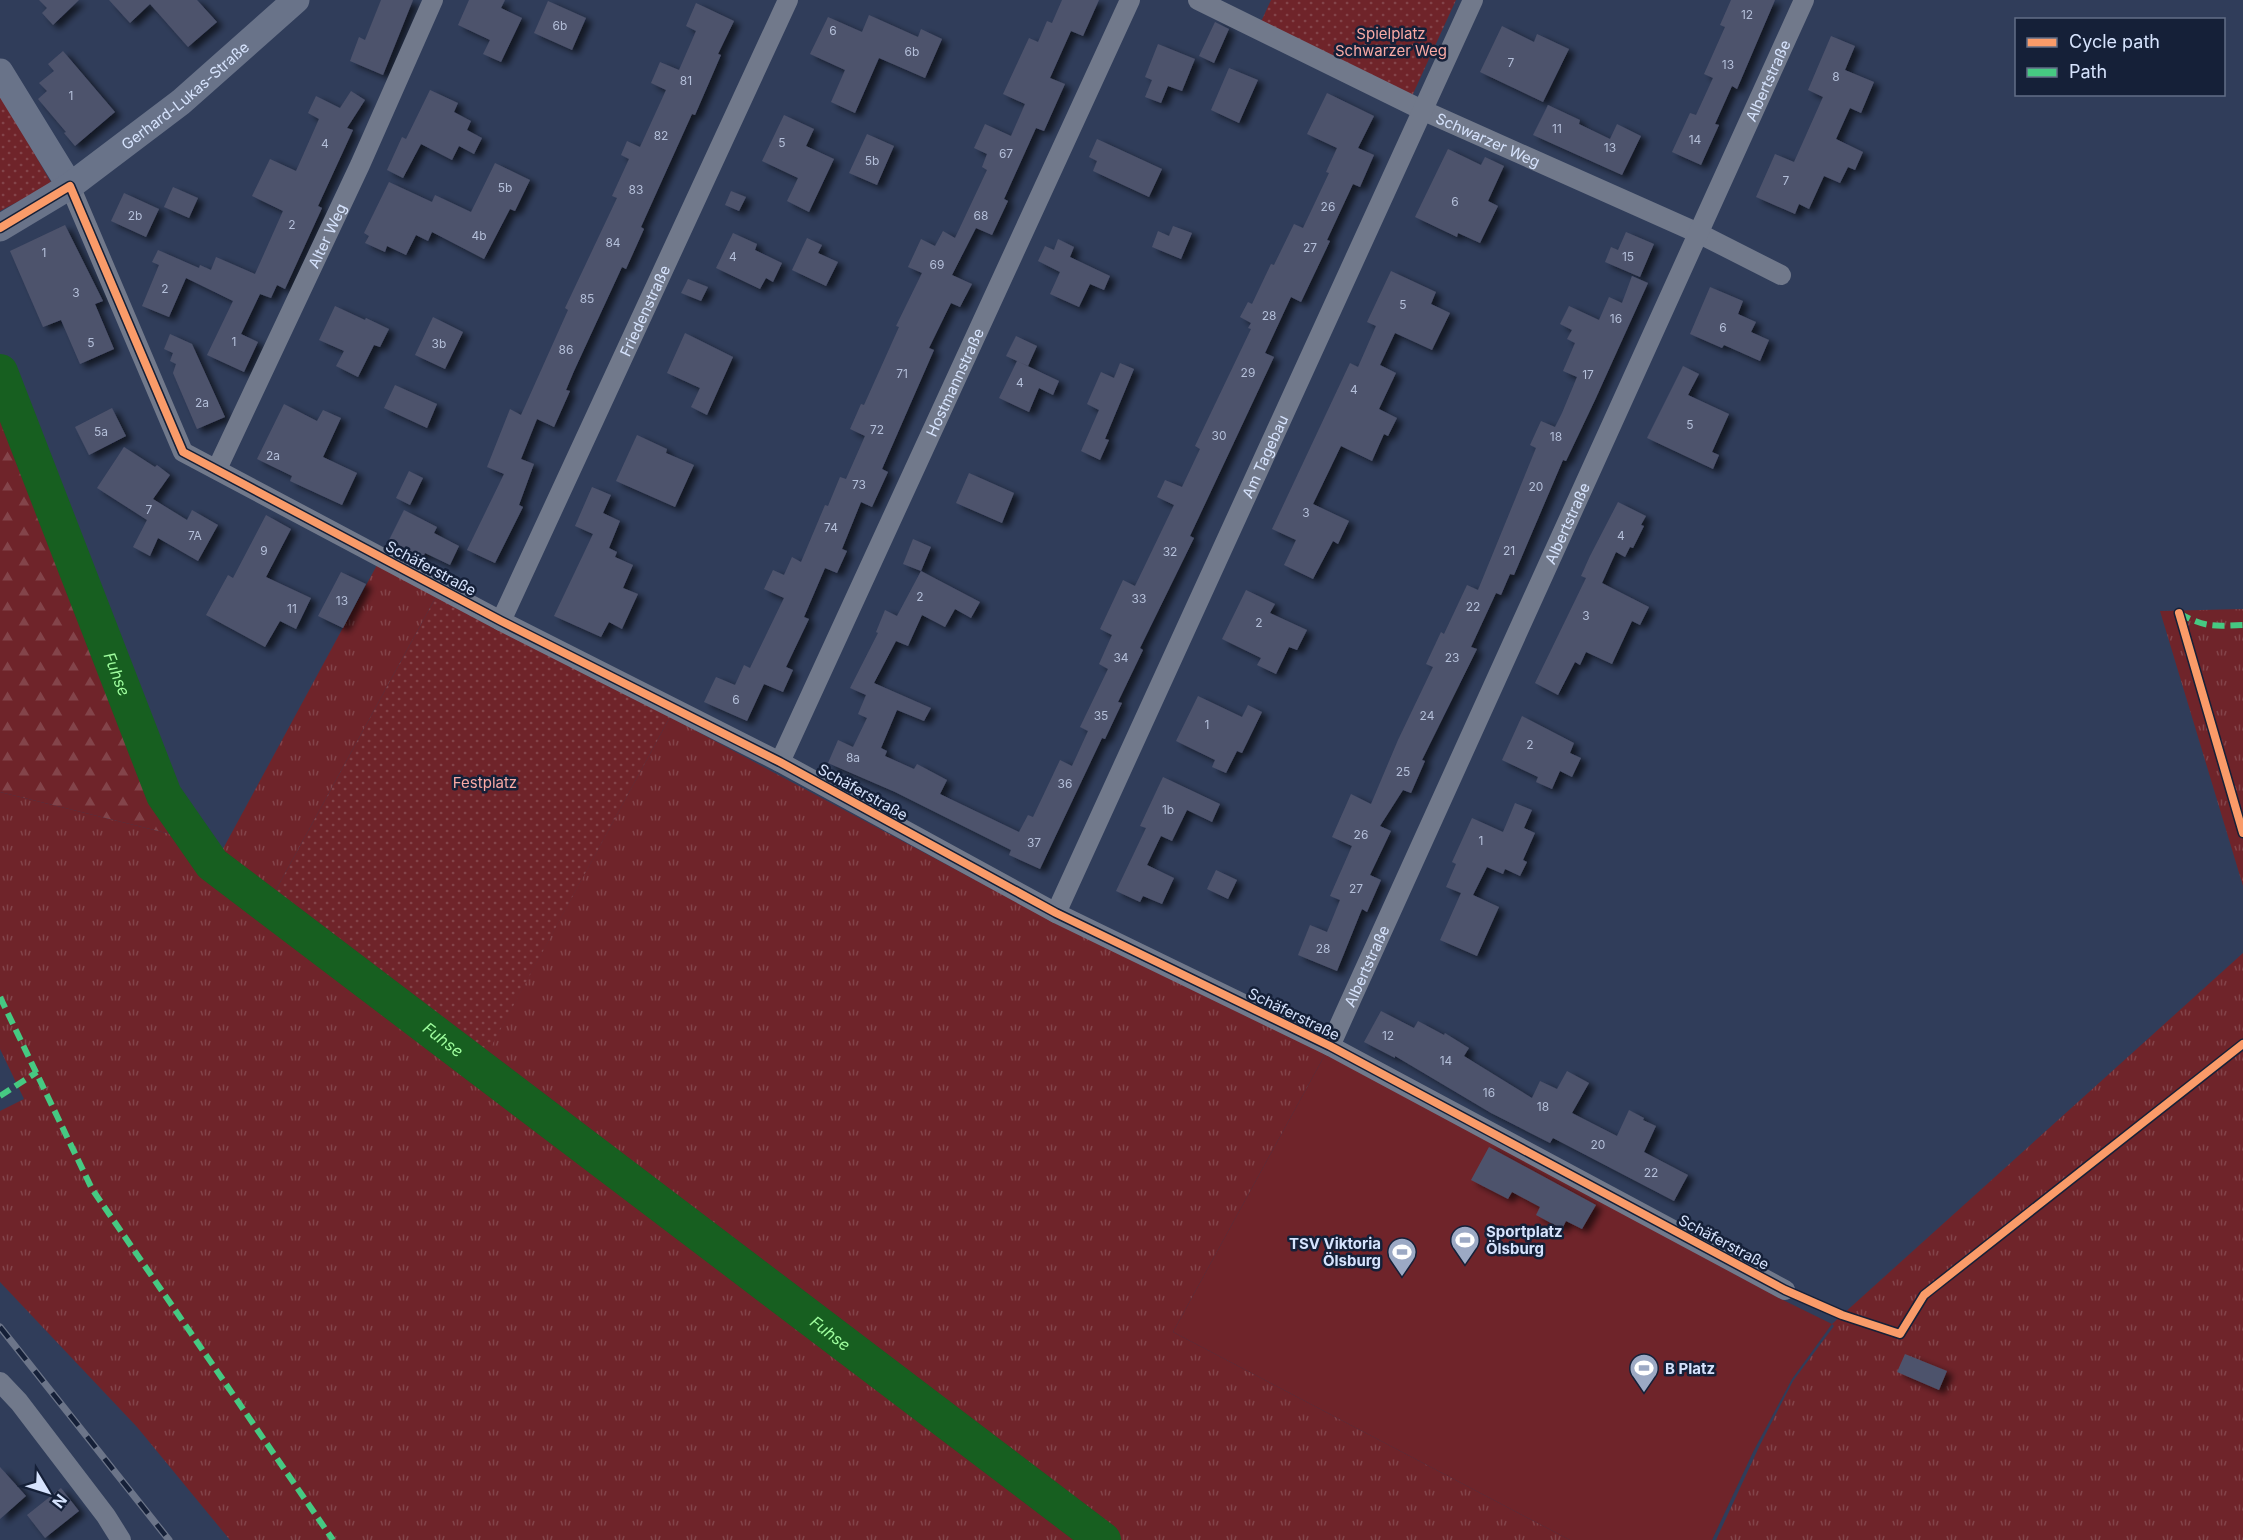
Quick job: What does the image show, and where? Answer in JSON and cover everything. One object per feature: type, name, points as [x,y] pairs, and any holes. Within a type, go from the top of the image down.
[{"type":"street","name":"Gerhard-Lukas-Straße","points":[[0,228],[70,186],[181,102],[296,0]]},
{"type":"street","name":"Alter Weg","points":[[217,469],[360,165],[433,0]]},
{"type":"street","name":"Friedenstraße","points":[[501,621],[788,0]]},
{"type":"street","name":"Hostmannstraße","points":[[780,762],[1130,0]]},
{"type":"street","name":"Schwarzer Weg","points":[[1198,0],[1422,110],[1698,233],[1781,275]]},
{"type":"street","name":"Am Tagebau","points":[[1056,913],[1473,0]]},
{"type":"street","name":"Albertstraße","points":[[1330,1046],[1804,0]]},
{"type":"street","points":[[0,72],[70,186]]},
{"type":"street","name":"Schäferstraße","points":[[70,186],[183,452],[501,621],[780,762],[1056,913],[1330,1046],[1785,1290]]},
{"type":"street","points":[[0,1382],[27,1411],[122,1540]]},
{"type":"green space","name":"Spielplatz Schwarzer Weg","points":[[1271,0],[1456,0],[1412,96],[1259,26]]},
{"type":"green space","points":[[0,94],[52,184],[0,211]]},
{"type":"green space","points":[[0,356],[173,794],[207,843],[0,792]]},
{"type":"green space","points":[[377,565],[437,595],[271,899],[486,1055],[670,717],[1052,921],[1327,1051],[1173,1332],[1570,1540],[230,1540],[137,1427],[0,1282],[0,1111],[24,1099],[0,1049],[0,792],[207,843],[218,858]]},
{"type":"green space","name":"Festplatz","points":[[437,595],[670,717],[486,1056],[271,899]]},
{"type":"green space","points":[[2243,609],[2243,886],[2160,611]]},
{"type":"green space","points":[[2243,953],[2243,1540],[1716,1540],[1759,1447],[1793,1381],[1834,1326],[1832,1324]]},
{"type":"green space","name":"Sportplatz Ölsburg","points":[[1327,1051],[1779,1298],[1832,1324],[1792,1379],[1754,1450],[1712,1540],[1570,1540],[1173,1332]]},
{"type":"building","points":[[39,0],[79,0],[53,25],[42,13],[47,8]]},
{"type":"building","points":[[109,0],[197,0],[217,22],[188,47],[150,4],[130,23]]},
{"type":"building","points":[[381,0],[413,0],[383,75],[350,61],[359,37],[365,40]]},
{"type":"building","points":[[469,0],[505,0],[501,8],[522,18],[501,62],[483,54],[490,40],[458,25]]},
{"type":"building","points":[[1062,0],[1099,0],[1083,36],[1071,31],[1050,78],[1065,84],[1044,131],[1036,128],[1004,199],[1008,201],[992,235],[976,228],[952,275],[972,284],[960,307],[951,303],[929,348],[934,350],[882,469],[888,472],[872,507],[861,502],[842,549],[847,551],[837,573],[825,568],[804,617],[809,619],[786,667],[793,670],[783,692],[764,684],[747,721],[704,702],[716,677],[735,685],[744,665],[750,668],[784,598],[764,589],[773,570],[784,575],[792,557],[801,562],[825,505],[828,506],[840,477],[846,479],[865,436],[850,429],[861,404],[864,405],[899,327],[896,326],[922,273],[908,267],[921,239],[935,246],[943,231],[955,238],[987,170],[982,167],[987,154],[974,148],[985,124],[1011,136],[1025,104],[1003,94],[1029,38],[1038,42],[1047,21],[1052,23]]},
{"type":"building","points":[[1731,0],[1775,0],[1737,89],[1732,86],[1715,124],[1719,125],[1701,165],[1672,152],[1690,113],[1696,115],[1713,78],[1704,74],[1725,27],[1720,25]]},
{"type":"building","points":[[548,1],[586,18],[572,50],[534,33]]},
{"type":"building","points":[[696,3],[734,21],[718,54],[721,55],[695,115],[692,114],[641,227],[644,229],[626,269],[622,267],[574,371],[566,390],[570,391],[554,427],[537,419],[521,459],[534,464],[519,505],[523,507],[495,563],[467,550],[504,474],[487,467],[510,409],[521,415],[568,310],[565,308],[617,198],[612,196],[629,159],[621,155],[627,141],[640,147],[666,90],[651,83],[660,62],[679,70],[696,31],[686,26]]},
{"type":"building","points":[[869,15],[918,37],[921,29],[942,39],[925,78],[879,58],[855,113],[831,102],[845,70],[810,54],[828,17],[862,32]]},
{"type":"building","points":[[1215,22],[1229,29],[1214,63],[1199,56]]},
{"type":"building","points":[[1502,26],[1534,42],[1537,34],[1569,49],[1543,102],[1480,72]]},
{"type":"building","points":[[1831,36],[1855,46],[1845,70],[1874,82],[1861,113],[1850,108],[1836,139],[1863,152],[1855,170],[1848,167],[1840,183],[1824,176],[1809,209],[1799,204],[1795,214],[1756,197],[1775,154],[1794,162],[1823,97],[1808,90]]},
{"type":"building","points":[[1158,44],[1195,59],[1182,91],[1168,86],[1161,103],[1145,97],[1152,80],[1145,77]]},
{"type":"building","points":[[63,51],[115,112],[75,146],[38,99],[47,91],[39,83],[54,71],[48,64]]},
{"type":"building","points":[[1229,68],[1258,80],[1239,123],[1211,110]]},
{"type":"building","points":[[430,90],[458,103],[454,112],[471,121],[467,130],[482,138],[474,154],[459,146],[452,160],[421,144],[403,178],[387,170],[402,137],[406,139]]},
{"type":"building","points":[[351,91],[365,100],[347,128],[353,130],[318,206],[322,208],[285,289],[277,285],[271,298],[260,294],[241,334],[258,342],[244,372],[207,355],[233,301],[186,278],[169,317],[142,306],[159,265],[152,262],[158,250],[199,268],[200,265],[211,270],[216,257],[255,274],[283,211],[252,196],[270,159],[296,171],[319,119],[308,113],[316,96],[340,108]]},
{"type":"building","points":[[1327,93],[1374,116],[1358,148],[1374,155],[1360,187],[1353,184],[1327,240],[1330,241],[1301,302],[1291,297],[1265,353],[1274,357],[1190,536],[1194,538],[1140,648],[1143,650],[1118,702],[1122,703],[1105,739],[1102,738],[1040,869],[1009,855],[1011,850],[895,792],[828,763],[838,740],[853,747],[867,718],[858,714],[866,695],[850,688],[878,633],[876,632],[885,610],[897,616],[921,571],[980,602],[971,618],[955,609],[945,627],[922,615],[908,646],[896,641],[874,683],[931,708],[924,721],[897,710],[881,748],[887,751],[885,756],[914,769],[917,764],[947,780],[940,794],[1019,832],[1028,815],[1033,817],[1060,760],[1072,766],[1088,731],[1080,727],[1108,669],[1099,664],[1112,635],[1100,629],[1123,580],[1135,586],[1174,505],[1157,497],[1165,480],[1182,487],[1200,449],[1195,446],[1251,329],[1248,328],[1251,323],[1240,317],[1248,302],[1252,304],[1294,224],[1303,228],[1329,173],[1326,172],[1337,148],[1307,134]]},
{"type":"building","points":[[1548,105],[1580,120],[1579,124],[1610,139],[1617,124],[1641,136],[1622,175],[1533,135]]},
{"type":"building","points":[[784,115],[814,129],[806,146],[834,159],[809,212],[787,201],[798,178],[762,161]]},
{"type":"building","points":[[867,134],[894,146],[877,185],[849,173]]},
{"type":"building","points":[[1097,139],[1162,169],[1149,197],[1093,171],[1097,161],[1089,157]]},
{"type":"building","points":[[1448,149],[1481,165],[1485,157],[1504,166],[1488,201],[1498,206],[1480,243],[1458,233],[1457,237],[1415,217]]},
{"type":"building","points":[[495,163],[530,180],[515,211],[510,209],[484,259],[432,232],[428,241],[416,235],[406,255],[387,246],[385,252],[365,243],[369,236],[364,233],[389,182],[432,202],[435,195],[471,212]]},
{"type":"building","points":[[173,187],[198,198],[189,218],[164,207]]},
{"type":"building","points":[[731,191],[746,197],[739,211],[725,205]]},
{"type":"building","points":[[124,193],[159,209],[146,237],[111,221]]},
{"type":"building","points":[[65,225],[103,301],[95,304],[114,349],[80,364],[61,320],[43,327],[10,251]]},
{"type":"building","points":[[1173,226],[1192,233],[1181,259],[1152,247],[1158,231],[1169,236]]},
{"type":"building","points":[[1626,232],[1654,244],[1640,277],[1605,262],[1611,247],[1618,250]]},
{"type":"building","points":[[733,233],[757,244],[755,250],[782,263],[773,282],[766,278],[760,289],[716,268]]},
{"type":"building","points":[[807,238],[822,245],[818,253],[838,262],[826,286],[792,270]]},
{"type":"building","points":[[1058,239],[1074,247],[1070,257],[1110,276],[1104,290],[1090,284],[1079,307],[1050,294],[1060,272],[1038,261],[1045,246],[1054,250]]},
{"type":"building","points":[[1391,271],[1436,292],[1431,304],[1450,313],[1432,350],[1395,333],[1380,365],[1396,373],[1379,409],[1397,418],[1388,436],[1384,434],[1372,461],[1341,446],[1313,504],[1349,521],[1338,544],[1333,541],[1313,579],[1284,565],[1296,540],[1272,529],[1350,363],[1358,367],[1376,326],[1367,322]]},
{"type":"building","points":[[1632,276],[1648,283],[1595,400],[1566,461],[1563,460],[1514,575],[1510,574],[1501,595],[1496,593],[1471,647],[1477,649],[1422,760],[1425,761],[1411,793],[1403,790],[1380,826],[1391,831],[1370,875],[1381,880],[1367,912],[1362,909],[1337,971],[1298,955],[1310,925],[1327,932],[1340,900],[1330,896],[1352,846],[1332,837],[1351,794],[1371,804],[1433,667],[1426,664],[1441,632],[1444,634],[1467,585],[1478,590],[1536,448],[1530,445],[1541,421],[1555,427],[1577,377],[1563,371],[1575,343],[1567,339],[1572,330],[1560,324],[1569,306],[1599,320],[1609,297],[1622,303]]},
{"type":"building","points":[[688,279],[708,287],[701,301],[681,293]]},
{"type":"building","points":[[1710,287],[1743,301],[1738,314],[1756,322],[1751,332],[1769,340],[1760,361],[1724,345],[1722,348],[1690,334]]},
{"type":"building","points":[[335,306],[389,329],[380,347],[374,345],[358,377],[336,366],[344,351],[319,340]]},
{"type":"building","points":[[433,317],[463,332],[445,369],[415,355]]},
{"type":"building","points":[[685,333],[733,357],[707,415],[691,407],[700,388],[667,373]]},
{"type":"building","points":[[170,334],[192,344],[225,417],[197,429],[173,373],[176,364],[170,361],[173,353],[164,349]]},
{"type":"building","points":[[1016,336],[1037,346],[1028,366],[1006,356]]},
{"type":"building","points":[[1017,361],[1059,381],[1053,395],[1039,388],[1029,412],[999,398]]},
{"type":"building","points":[[1120,363],[1134,369],[1105,439],[1109,440],[1100,460],[1081,451],[1099,410],[1087,404],[1101,372],[1114,378]]},
{"type":"building","points":[[1683,366],[1699,374],[1688,395],[1729,414],[1712,452],[1719,455],[1713,469],[1647,438]]},
{"type":"building","points":[[395,385],[437,404],[427,428],[384,408]]},
{"type":"building","points":[[284,404],[317,421],[323,410],[341,418],[323,457],[357,473],[342,505],[290,481],[292,476],[257,459]]},
{"type":"building","points":[[112,408],[126,436],[89,455],[75,427]]},
{"type":"building","points":[[637,435],[667,449],[666,453],[694,465],[675,507],[616,481]]},
{"type":"building","points":[[124,447],[170,475],[153,499],[187,520],[192,510],[218,525],[198,561],[158,538],[150,556],[133,547],[147,520],[97,488]]},
{"type":"building","points":[[409,471],[423,478],[410,505],[396,498]]},
{"type":"building","points":[[969,473],[1014,493],[1002,523],[956,503]]},
{"type":"building","points":[[592,487],[611,495],[603,513],[620,521],[609,548],[617,552],[615,557],[633,565],[623,588],[638,594],[622,629],[609,622],[601,637],[554,616],[593,534],[575,526]]},
{"type":"building","points":[[1618,502],[1646,516],[1641,525],[1644,526],[1633,548],[1630,547],[1625,557],[1616,552],[1602,583],[1649,607],[1640,625],[1632,621],[1612,664],[1586,652],[1580,665],[1575,662],[1558,695],[1535,683],[1586,578],[1581,576],[1590,556]]},
{"type":"building","points":[[404,510],[437,527],[434,533],[459,546],[450,565],[425,553],[423,557],[389,540]]},
{"type":"building","points":[[266,515],[291,529],[266,577],[311,598],[296,629],[280,621],[265,647],[206,615],[228,575],[233,578]]},
{"type":"building","points":[[913,539],[931,547],[921,571],[903,564]]},
{"type":"building","points":[[341,572],[366,584],[343,628],[318,616]]},
{"type":"building","points":[[1246,590],[1275,604],[1270,613],[1307,630],[1297,650],[1289,647],[1276,674],[1257,665],[1261,658],[1222,639]]},
{"type":"building","points":[[1198,696],[1242,717],[1248,705],[1262,712],[1242,753],[1237,751],[1226,773],[1212,767],[1215,760],[1176,741]]},
{"type":"building","points":[[1522,716],[1574,743],[1570,753],[1581,758],[1572,777],[1560,771],[1552,789],[1536,782],[1538,777],[1502,760]]},
{"type":"building","points":[[1163,777],[1220,804],[1212,822],[1187,810],[1172,841],[1161,836],[1147,865],[1174,878],[1162,904],[1143,896],[1140,902],[1116,891],[1146,828],[1140,826]]},
{"type":"building","points":[[1515,803],[1532,810],[1524,828],[1535,833],[1523,860],[1527,862],[1520,876],[1505,869],[1503,874],[1487,867],[1473,895],[1499,907],[1477,956],[1440,940],[1461,893],[1446,887],[1456,864],[1452,862],[1472,818],[1503,832]]},
{"type":"building","points":[[1216,870],[1237,880],[1228,899],[1207,889]]},
{"type":"building","points":[[1381,1011],[1414,1028],[1418,1021],[1444,1035],[1445,1033],[1469,1048],[1464,1056],[1532,1098],[1540,1081],[1557,1089],[1567,1071],[1589,1083],[1572,1113],[1617,1136],[1629,1110],[1644,1118],[1643,1120],[1656,1126],[1644,1152],[1688,1175],[1674,1201],[1553,1138],[1550,1143],[1491,1113],[1395,1056],[1395,1058],[1364,1042]]},
{"type":"building","points":[[1489,1147],[1596,1205],[1582,1229],[1566,1221],[1562,1229],[1536,1215],[1540,1207],[1512,1192],[1508,1199],[1471,1180]]},
{"type":"building","points":[[1905,1354],[1947,1371],[1939,1390],[1897,1372]]},
{"type":"building","points":[[0,1467],[26,1496],[0,1519]]},
{"type":"building","points":[[61,1488],[79,1511],[45,1538],[27,1515]]},
{"type":"waterway","name":"Fuhse","points":[[0,372],[164,795],[212,864],[1103,1540]]},
{"type":"railway","points":[[0,1327],[169,1540]]},
{"type":"marked path","points":[[2179,613],[2210,625],[2243,625]]},
{"type":"marked path","points":[[0,997],[92,1189],[333,1540]]},
{"type":"marked path","points":[[0,1096],[37,1072]]},
{"type":"cycle path","points":[[0,228],[70,186],[183,452],[501,621],[780,762],[1056,913],[1330,1046],[1785,1290],[1842,1315],[1900,1334],[1924,1295],[2243,1044]]},
{"type":"cycle path","points":[[2179,613],[2243,833]]},
{"type":"place","name":"Sportplatz Ölsburg","points":[[1465,1266]]},
{"type":"place","name":"TSV Viktoria Ölsburg","points":[[1402,1278]]},
{"type":"place","name":"B Platz","points":[[1644,1394]]}]
